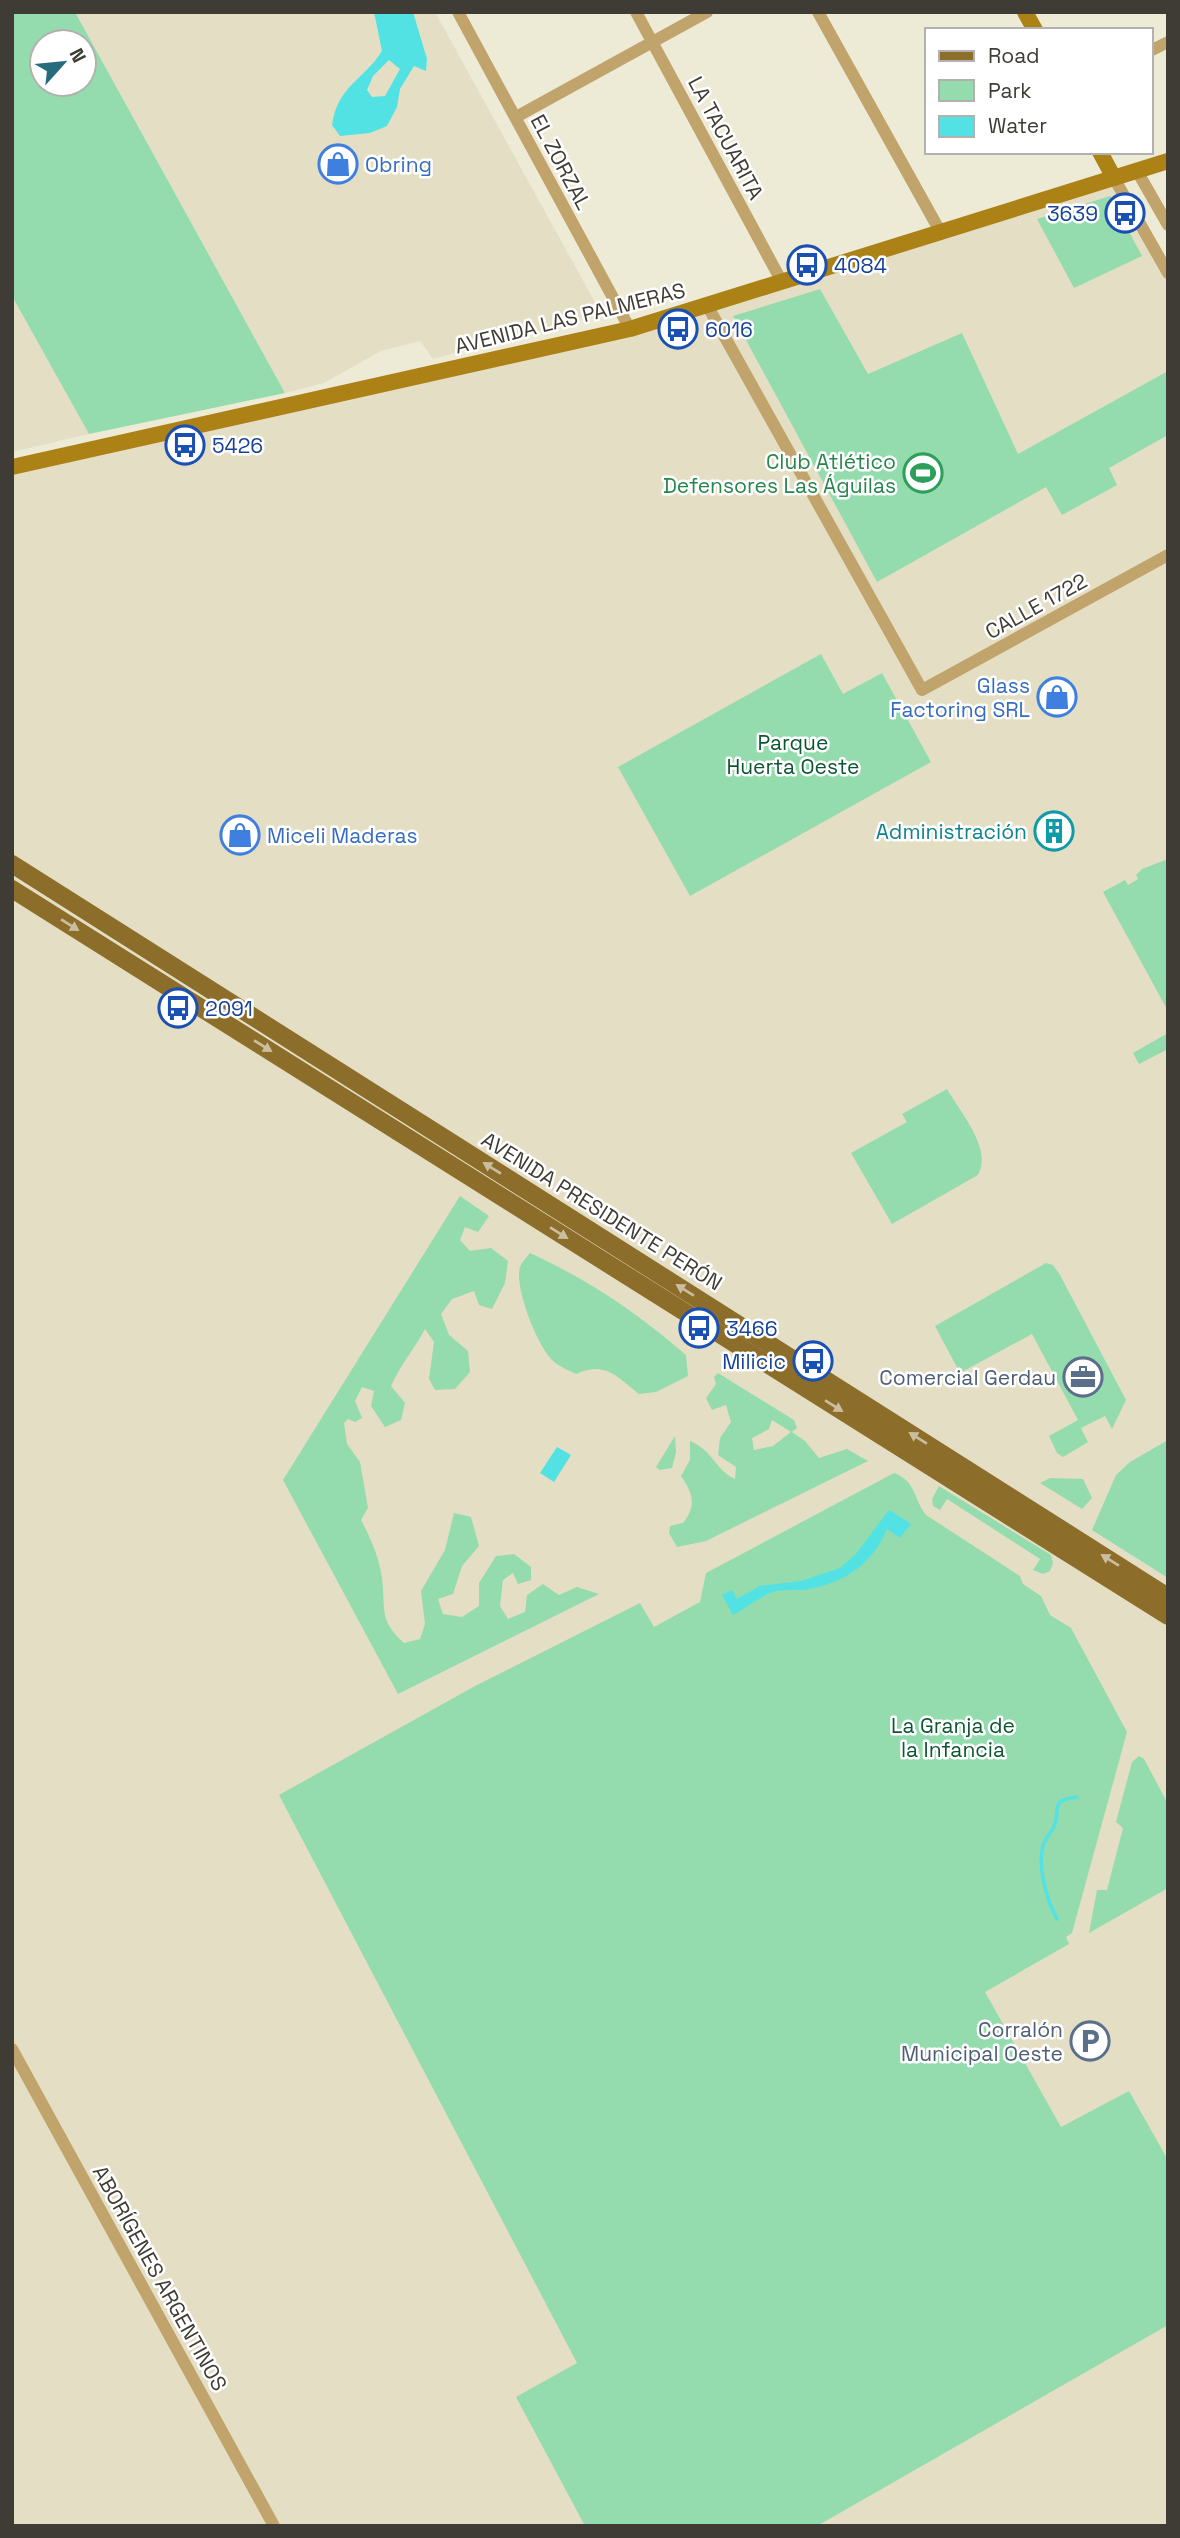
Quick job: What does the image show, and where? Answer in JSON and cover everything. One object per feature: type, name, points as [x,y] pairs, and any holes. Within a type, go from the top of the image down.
[{"type":"main road","points":[[1025,12],[1034,28]]},
{"type":"main road","points":[[1101,154],[1114,178]]},
{"type":"main road","name":"AVENIDA LAS PALMERAS","points":[[12,467],[630,329],[1168,160]]},
{"type":"main road","name":"AVENIDA PRESIDENTE PERÓN","points":[[12,864],[1168,1597]]},
{"type":"main road","name":"AVENIDA PRESIDENTE PERÓN","points":[[12,889],[1168,1616]]},
{"type":"street","name":"EL ZORZAL","points":[[458,12],[630,329]]},
{"type":"street","name":"LA TACUARITA","points":[[636,12],[782,282]]},
{"type":"street","points":[[516,117],[707,12]]},
{"type":"street","points":[[818,12],[941,233]]},
{"type":"street","points":[[1152,50],[1168,42]]},
{"type":"street","points":[[1137,171],[1168,225]]},
{"type":"street","points":[[1114,178],[1168,273]]},
{"type":"street","name":"CALLE 1722","points":[[707,305],[922,690],[1168,555]]},
{"type":"street","name":"ABORÍGENES ARGENTINOS","points":[[12,2049],[274,2526]]},
{"type":"shaded area","name":"Obring","points":[[75,12],[435,12],[602,315],[433,359],[420,341],[381,351],[324,383],[285,393],[98,54],[98,28],[84,28]]},
{"type":"shaded area","points":[[1114,178],[1168,273],[1168,2526],[12,2526],[12,467],[630,329]]},
{"type":"shaded area","points":[[12,296],[89,434],[12,452]]},
{"type":"green space","points":[[12,12],[75,12],[84,28],[28,28],[28,98],[98,98],[98,54],[285,393],[89,434],[12,296]]},
{"type":"green space","points":[[1110,196],[1142,256],[1074,288],[1037,219]]},
{"type":"green space","name":"Club Atlético Defensores Las Águilas","points":[[820,289],[868,374],[962,333],[1018,454],[1168,371],[1168,435],[1109,468],[1117,485],[1062,515],[1046,487],[877,582],[733,316]]},
{"type":"green space","name":"Parque Huerta Oeste","points":[[821,654],[843,694],[882,673],[931,762],[690,896],[618,767]]},
{"type":"green space","points":[[1168,859],[1168,1011],[1103,892],[1125,880],[1128,885],[1138,879],[1136,875],[1142,869]]},
{"type":"green space","points":[[1168,1033],[1168,1049],[1139,1064],[1133,1053]]},
{"type":"green space","points":[[947,1089],[978,1142],[982,1165],[978,1175],[892,1224],[851,1153],[907,1122],[902,1114]]},
{"type":"green space","points":[[460,1196],[489,1216],[478,1232],[465,1227],[460,1240],[470,1251],[491,1248],[508,1261],[505,1283],[492,1309],[479,1305],[474,1291],[452,1299],[441,1314],[449,1335],[468,1351],[470,1372],[455,1389],[435,1390],[429,1379],[434,1342],[425,1329],[391,1386],[405,1403],[401,1420],[385,1427],[371,1406],[374,1391],[362,1387],[355,1401],[362,1418],[355,1422],[348,1419],[344,1423],[347,1444],[360,1462],[368,1508],[361,1520],[379,1563],[387,1620],[404,1643],[420,1639],[425,1624],[421,1591],[445,1550],[454,1513],[471,1517],[479,1546],[462,1566],[453,1594],[438,1599],[443,1614],[462,1617],[479,1606],[479,1583],[496,1556],[514,1554],[531,1567],[531,1580],[518,1584],[513,1573],[503,1580],[500,1606],[508,1619],[525,1612],[527,1595],[543,1584],[559,1595],[577,1587],[599,1594],[398,1694],[283,1480]]},
{"type":"green space","points":[[530,1253],[612,1298],[650,1325],[686,1355],[688,1376],[656,1392],[639,1394],[610,1372],[595,1369],[576,1374],[554,1362],[546,1353],[534,1329],[520,1288],[520,1267]]},
{"type":"green space","points":[[1046,1263],[1053,1265],[1060,1275],[1126,1400],[1112,1429],[1105,1416],[1081,1428],[1088,1442],[1063,1457],[1057,1453],[1049,1436],[1078,1420],[1032,1334],[960,1373],[935,1326]]},
{"type":"green space","points":[[718,1373],[794,1420],[797,1428],[792,1432],[805,1441],[819,1458],[847,1449],[868,1461],[706,1541],[677,1547],[669,1533],[670,1526],[683,1523],[692,1505],[691,1494],[681,1476],[690,1460],[690,1441],[704,1450],[722,1470],[735,1479],[736,1467],[718,1455],[720,1438],[731,1422],[726,1405],[712,1410],[706,1398],[716,1384],[714,1377]],"holes":[[[772,1420],[791,1432],[773,1446],[754,1450],[752,1438],[769,1429]]]},
{"type":"green space","points":[[675,1436],[676,1452],[672,1468],[660,1470],[656,1467]]},
{"type":"green space","points":[[1168,1440],[1168,1578],[1092,1530],[1116,1475],[1130,1462]]},
{"type":"green space","name":"La Granja de la Infancia","points":[[894,1473],[910,1485],[926,1515],[1020,1576],[1023,1584],[1041,1596],[1050,1615],[1071,1628],[1127,1732],[1072,1933],[1066,1937],[1069,1944],[985,1992],[1061,2127],[1129,2091],[1168,2160],[1168,2325],[817,2526],[585,2526],[516,2397],[577,2363],[279,1795],[477,1685],[640,1603],[654,1627],[700,1602],[706,1573]]},
{"type":"green space","points":[[1050,1478],[1083,1479],[1092,1498],[1082,1509],[1040,1483]]},
{"type":"green space","points":[[939,1486],[1051,1555],[1053,1563],[1050,1571],[1043,1574],[1033,1570],[1040,1559],[947,1499],[940,1510],[933,1506],[932,1499]]},
{"type":"green space","points":[[1139,1756],[1144,1759],[1168,1804],[1168,1888],[1089,1933],[1097,1890],[1107,1890],[1123,1828],[1116,1822],[1132,1762]]},
{"type":"water","points":[[374,12],[413,12],[427,59],[426,71],[414,66],[400,89],[397,107],[387,126],[370,133],[340,136],[332,125],[340,101],[382,51]],"holes":[[[389,60],[400,69],[385,96],[372,97],[367,90],[373,76]]]},
{"type":"water","points":[[557,1447],[571,1455],[554,1482],[540,1473]]},
{"type":"water","points":[[889,1510],[911,1524],[900,1538],[887,1529],[874,1552],[857,1569],[822,1586],[770,1593],[733,1615],[722,1595],[732,1590],[737,1599],[760,1586],[801,1581],[840,1568],[856,1554]]},
{"type":"waterway","points":[[1057,1919],[1044,1883],[1041,1854],[1054,1827],[1059,1803],[1077,1797]]},
{"type":"place","name":"Obring","points":[[338,164]]},
{"type":"place","name":"3639","points":[[1125,213]]},
{"type":"place","name":"4084","points":[[807,265]]},
{"type":"place","name":"6016","points":[[678,329]]},
{"type":"place","name":"5426","points":[[185,445]]},
{"type":"place","name":"Club Atlético Defensores Las Águilas","points":[[923,473]]},
{"type":"place","name":"Glass Factoring SRL","points":[[1057,697]]},
{"type":"place","name":"Administración","points":[[1054,831]]},
{"type":"place","name":"Miceli Maderas","points":[[240,835]]},
{"type":"place","name":"2091","points":[[178,1008]]},
{"type":"place","name":"3466","points":[[699,1328]]},
{"type":"place","name":"Milicic","points":[[813,1361]]},
{"type":"place","name":"Comercial Gerdau","points":[[1083,1377]]},
{"type":"place","name":"Corralón Municipal Oeste","points":[[1090,2041]]}]
